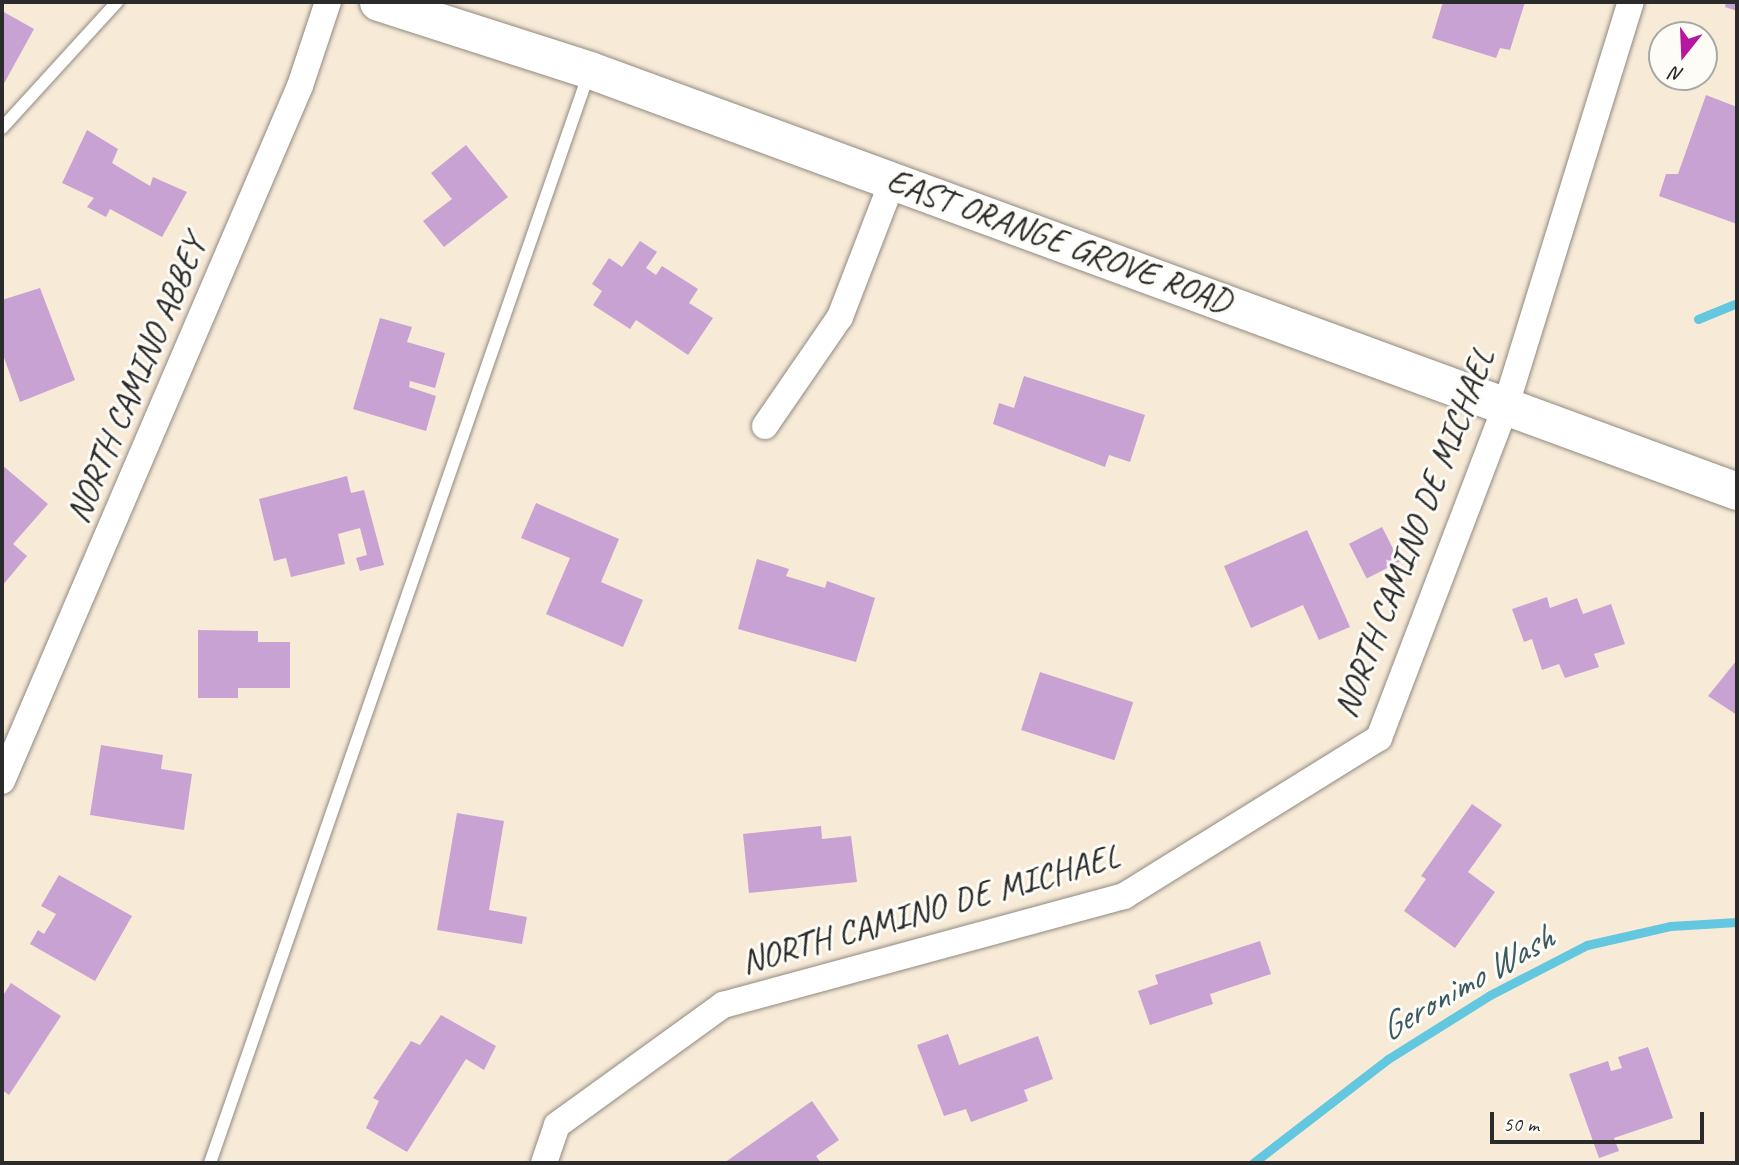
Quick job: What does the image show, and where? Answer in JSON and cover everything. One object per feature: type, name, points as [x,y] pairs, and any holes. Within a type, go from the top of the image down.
[{"type":"main road","name":"EAST ORANGE GROVE ROAD","points":[[378,2],[590,70],[1737,491]]},
{"type":"street","name":"NORTH CAMINO ABBEY","points":[[2,781],[300,86],[328,2]]},
{"type":"street","name":"NORTH CAMINO DE MICHAEL","points":[[544,1163],[557,1125],[723,1005],[1124,896],[1379,738],[1506,405],[1630,2]]},
{"type":"street","points":[[765,426],[840,317],[893,180]]},
{"type":"lane","points":[[2,128],[117,2]]},
{"type":"lane","points":[[210,1163],[590,70]]},
{"type":"building","points":[[1443,2],[1525,2],[1510,50],[1500,48],[1496,58],[1432,38]]},
{"type":"building","points":[[1726,2],[1737,2],[1737,11],[1725,7]]},
{"type":"building","points":[[2,11],[34,29],[2,87]]},
{"type":"building","points":[[1706,95],[1737,107],[1737,224],[1659,196],[1666,174],[1678,174]]},
{"type":"building","points":[[87,130],[118,149],[112,163],[150,186],[153,177],[187,192],[162,237],[110,209],[106,217],[87,207],[94,198],[62,183]]},
{"type":"building","points":[[466,145],[508,197],[444,247],[423,221],[452,199],[431,173]]},
{"type":"building","points":[[640,241],[657,252],[646,268],[656,275],[662,266],[698,289],[689,303],[713,318],[688,355],[636,320],[630,329],[593,305],[602,291],[592,284],[609,258],[622,267]]},
{"type":"building","points":[[40,288],[75,380],[20,402],[2,352],[2,300]]},
{"type":"building","points":[[380,318],[412,327],[407,342],[445,353],[435,388],[410,381],[409,387],[436,396],[426,431],[353,409]]},
{"type":"building","points":[[1024,376],[1145,415],[1130,462],[1109,455],[1105,467],[993,424],[999,403],[1014,408]]},
{"type":"building","points":[[2,465],[48,504],[13,544],[27,556],[2,586]]},
{"type":"building","points":[[347,476],[351,493],[364,490],[384,565],[360,571],[356,558],[367,555],[360,528],[338,534],[345,564],[291,577],[286,558],[274,561],[259,499]]},
{"type":"building","points":[[536,503],[619,539],[601,582],[643,600],[623,647],[546,614],[570,558],[521,538]]},
{"type":"building","points":[[1382,527],[1400,562],[1367,579],[1349,544]]},
{"type":"building","points":[[1307,530],[1350,627],[1319,640],[1303,605],[1251,628],[1224,566]]},
{"type":"building","points":[[757,559],[789,569],[786,576],[825,588],[827,581],[875,598],[856,662],[738,629]]},
{"type":"building","points":[[1547,597],[1550,608],[1577,598],[1583,614],[1611,604],[1625,644],[1594,654],[1599,667],[1565,678],[1559,664],[1542,670],[1532,639],[1524,642],[1512,609]]},
{"type":"building","points":[[198,630],[258,631],[258,642],[290,642],[290,688],[238,688],[238,698],[198,698]]},
{"type":"building","points":[[1737,660],[1737,715],[1708,696]]},
{"type":"building","points":[[1040,672],[1133,702],[1114,760],[1021,730]]},
{"type":"building","points":[[101,745],[163,755],[161,769],[192,774],[184,830],[90,815]]},
{"type":"building","points":[[1472,804],[1502,825],[1468,872],[1495,892],[1455,948],[1404,911],[1426,879],[1421,876]]},
{"type":"building","points":[[457,813],[504,821],[489,910],[527,917],[522,944],[437,930]]},
{"type":"building","points":[[821,826],[822,839],[851,836],[857,882],[749,893],[743,834]]},
{"type":"building","points":[[59,875],[132,916],[95,981],[30,944],[38,930],[44,934],[56,914],[41,906]]},
{"type":"building","points":[[1260,941],[1271,974],[1210,994],[1213,1004],[1150,1025],[1138,991],[1158,984],[1155,975]]},
{"type":"building","points":[[11,983],[61,1016],[9,1095],[2,1090],[2,997]]},
{"type":"building","points":[[441,1015],[496,1046],[484,1070],[466,1059],[407,1152],[366,1128],[379,1101],[373,1098],[411,1041],[420,1045]]},
{"type":"building","points":[[948,1034],[959,1065],[1038,1036],[1053,1079],[1024,1090],[1028,1101],[971,1122],[966,1109],[944,1116],[917,1045]]},
{"type":"building","points":[[1648,1047],[1673,1118],[1614,1138],[1619,1151],[1599,1158],[1569,1074],[1608,1061],[1611,1071],[1622,1068],[1618,1057]]},
{"type":"building","points":[[812,1101],[839,1140],[816,1156],[821,1163],[724,1163]]},
{"type":"waterway","points":[[1698,319],[1737,303]]},
{"type":"waterway","name":"Geronimo Wash","points":[[1253,1163],[1388,1059],[1490,995],[1587,945],[1670,926],[1737,922]]}]
